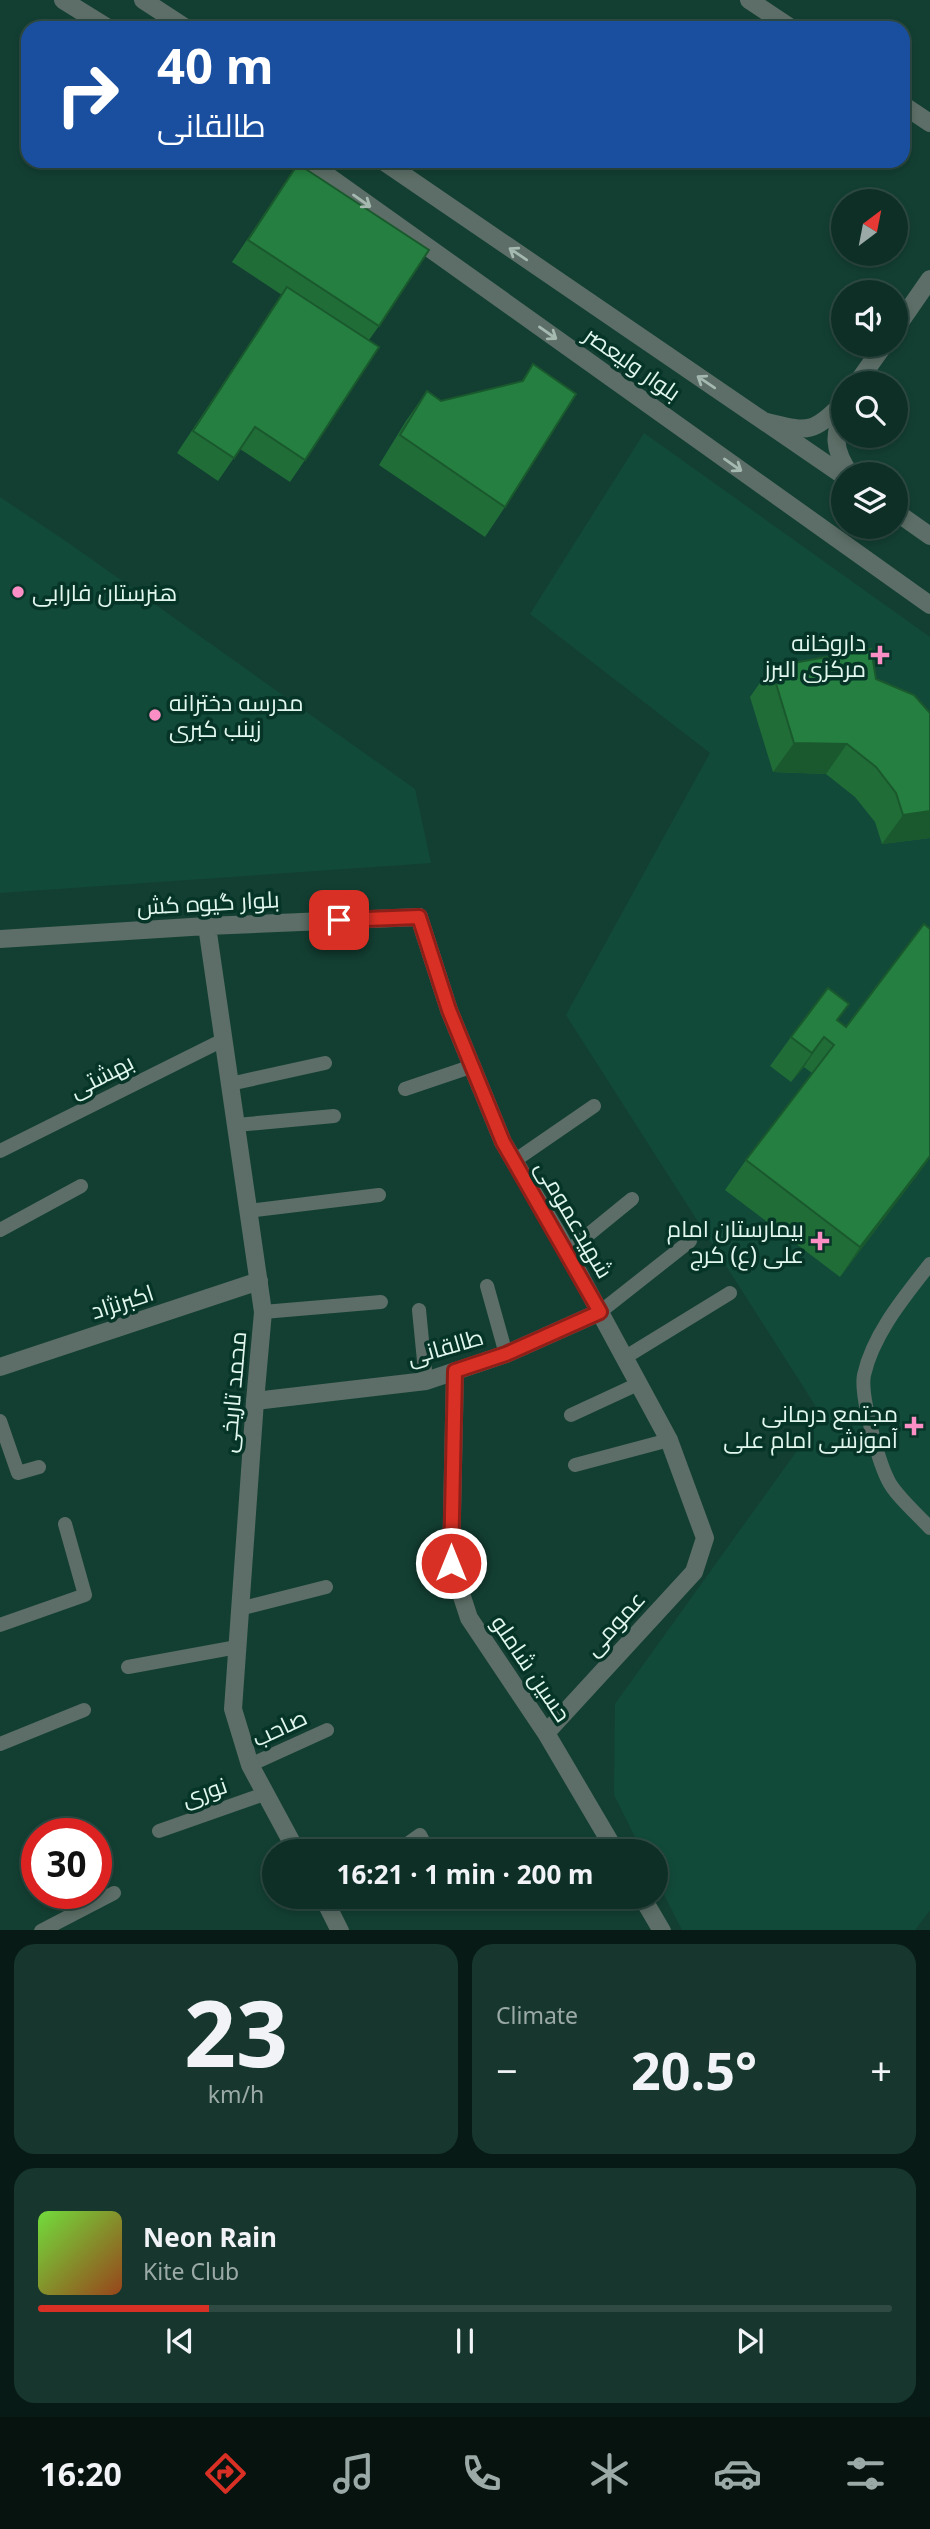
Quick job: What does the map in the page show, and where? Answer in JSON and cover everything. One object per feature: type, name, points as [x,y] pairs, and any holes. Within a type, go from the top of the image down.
[{"type":"street","points":[[63,0],[97,21]]},
{"type":"street","points":[[143,0],[175,21]]},
{"type":"street","points":[[750,0],[781,21]]},
{"type":"street","points":[[910,110],[930,123]]},
{"type":"street","name":"بلوار ولیعصر","points":[[316,168],[930,605]]},
{"type":"street","name":"بلوار ولیعصر","points":[[393,168],[831,467]]},
{"type":"street","points":[[908,311],[930,279]]},
{"type":"street","points":[[763,421],[806,430],[820,424],[831,415]]},
{"type":"street","points":[[908,520],[930,536]]},
{"type":"street","name":"بلوار گیوه کش","points":[[0,939],[207,926],[419,917]]},
{"type":"street","name":"شهیدعمومی","points":[[419,917],[470,1067],[503,1142],[567,1252],[669,1440],[705,1538]]},
{"type":"street","name":"محمد تاریخی","points":[[207,926],[263,1312],[233,1709],[250,1765],[290,1839]]},
{"type":"street","name":"اکبرنژاد","points":[[0,1367],[259,1281]]},
{"type":"street","name":"طالقانی","points":[[255,1401],[426,1381],[506,1354],[600,1312]]},
{"type":"street","name":"حسین شاملو","points":[[455,1371],[451,1563],[469,1618],[546,1733],[608,1839]]},
{"type":"street","name":"عمومی","points":[[546,1733],[694,1572],[705,1538]]},
{"type":"street","points":[[330,1909],[340,1930]]},
{"type":"street","points":[[649,1909],[662,1930]]},
{"type":"lane","name":"بهشتی","points":[[0,1151],[223,1040]]},
{"type":"lane","points":[[230,1084],[324,1063]]},
{"type":"lane","points":[[405,1089],[470,1067]]},
{"type":"lane","points":[[514,1161],[594,1106]]},
{"type":"lane","points":[[236,1125],[334,1116]]},
{"type":"lane","points":[[0,1230],[82,1186]]},
{"type":"lane","points":[[248,1211],[379,1195]]},
{"type":"lane","points":[[567,1252],[632,1199]]},
{"type":"lane","points":[[600,1312],[690,1241]]},
{"type":"lane","points":[[930,1264],[877,1341],[864,1376],[867,1414],[888,1481],[930,1528]]},
{"type":"lane","points":[[486,1286],[506,1354]]},
{"type":"lane","points":[[624,1358],[730,1293]]},
{"type":"lane","points":[[263,1312],[382,1302]]},
{"type":"lane","points":[[419,1310],[426,1381]]},
{"type":"lane","points":[[571,1415],[638,1384]]},
{"type":"lane","points":[[0,1421],[18,1473],[39,1467]]},
{"type":"lane","points":[[575,1465],[669,1440]]},
{"type":"lane","points":[[0,1625],[85,1595],[65,1524]]},
{"type":"lane","points":[[239,1609],[326,1587]]},
{"type":"lane","points":[[128,1667],[237,1647]]},
{"type":"lane","points":[[0,1744],[84,1710]]},
{"type":"lane","name":"صاحب","points":[[250,1765],[327,1730]]},
{"type":"lane","name":"نوری","points":[[159,1831],[264,1794]]},
{"type":"lane","points":[[41,1930],[114,1894]]},
{"type":"shaded area","name":"بیمارستان امام علی (ع) کرج","points":[[644,433],[930,637],[930,1910],[915,1930],[682,1930],[668,1903],[668,1839],[636,1839],[614,1795],[615,1704],[822,1416],[566,1015],[710,753],[530,614]]},
{"type":"shaded area","name":"مدرسه دخترانه زینب کبری","points":[[0,497],[415,789],[431,863],[0,893]]},
{"type":"building","points":[[295,168],[304,168],[429,250],[379,326],[248,240]]},
{"type":"building","points":[[287,287],[379,347],[305,460],[255,427],[234,458],[193,431]]},
{"type":"building","points":[[533,364],[576,394],[505,507],[400,435],[427,391],[441,401],[523,381]]},
{"type":"building","points":[[871,649],[876,679],[914,695],[930,713],[930,811],[903,815],[896,793],[876,767],[847,744],[794,743],[771,667]]},
{"type":"building","points":[[924,924],[930,929],[930,1156],[860,1247],[746,1160],[834,1045],[824,1037],[812,1053],[791,1037],[828,988],[849,1004],[837,1020],[846,1027]]},
{"type":"place","name":"هنرستان فارابی","points":[[18,592]]},
{"type":"place","name":"داروخانه مرکزی البرز","points":[[880,655]]},
{"type":"place","name":"مدرسه دخترانه زینب کبری","points":[[155,715]]},
{"type":"place","name":"بیمارستان امام علی (ع) کرج","points":[[820,1241]]},
{"type":"place","name":"مجتمع درمانی آموزشی امام علی","points":[[914,1426]]},
{"type":"route","points":[[339,920],[419,917],[470,1067],[503,1142],[600,1312],[506,1354],[455,1371],[451,1563]]}]
